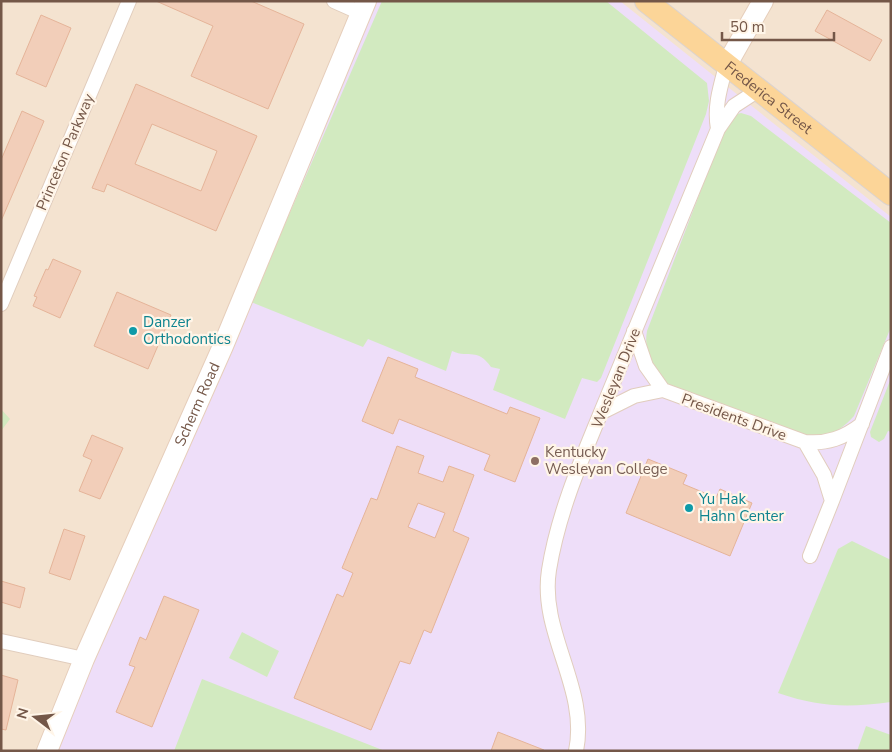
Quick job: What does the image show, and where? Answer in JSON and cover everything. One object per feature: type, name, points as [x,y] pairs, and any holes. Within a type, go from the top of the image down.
[{"type":"main road","name":"Frederica Street","points":[[646,1],[757,91],[891,194]]},
{"type":"street","name":"Princeton Parkway","points":[[1,304],[129,1]]},
{"type":"street","points":[[334,1],[363,7]]},
{"type":"street","points":[[726,66],[762,1]]},
{"type":"street","name":"Scherm Road","points":[[46,751],[84,660],[223,346],[363,7]]},
{"type":"street","name":"Wesleyan Drive","points":[[718,129],[715,114],[726,66]]},
{"type":"street","name":"Wesleyan Drive","points":[[576,751],[578,719],[574,694],[551,621],[548,596],[549,571],[561,516],[634,331],[718,129],[734,106],[757,91]]},
{"type":"street","name":"Presidents Drive","points":[[634,331],[646,366],[663,390]]},
{"type":"street","points":[[810,556],[891,347]]},
{"type":"street","name":"Presidents Drive","points":[[602,412],[634,396],[663,390],[805,442],[818,443],[836,439],[852,432],[862,424]]},
{"type":"street","name":"Presidents Drive","points":[[805,442],[824,475],[832,501]]},
{"type":"street","points":[[1,641],[84,660]]},
{"type":"shaded area","name":"Kentucky Wesleyan College","points":[[1,1],[891,1],[891,751],[1,751]]},
{"type":"shaded area","name":"Kentucky Wesleyan College","points":[[375,1],[620,1],[891,217],[891,751],[56,751]]},
{"type":"green space","points":[[382,1],[606,1],[707,83],[709,101],[706,114],[601,378],[597,382],[582,378],[565,419],[493,390],[500,369],[491,367],[482,357],[477,355],[452,351],[446,371],[368,339],[363,347],[251,302]]},
{"type":"green space","points":[[741,113],[751,116],[891,223],[891,327],[854,416],[840,429],[827,435],[809,436],[791,432],[724,408],[669,385],[654,367],[648,353],[647,331],[724,130],[734,115]]},
{"type":"green space","points":[[891,378],[891,432],[888,431],[884,439],[879,442],[871,437],[870,432]]},
{"type":"green space","points":[[1,409],[10,419],[1,431]]},
{"type":"green space","points":[[852,541],[891,560],[891,702],[861,705],[820,704],[778,693],[838,549]]},
{"type":"green space","points":[[242,632],[279,651],[267,677],[229,658]]},
{"type":"green space","points":[[202,679],[385,751],[174,751]]},
{"type":"green space","points":[[866,726],[891,735],[891,751],[857,751]]},
{"type":"building","points":[[156,1],[251,1],[304,24],[268,109],[191,76],[213,26]]},
{"type":"building","points":[[827,10],[882,40],[870,61],[815,31]]},
{"type":"building","points":[[41,15],[71,28],[46,87],[16,74]]},
{"type":"building","points":[[136,84],[257,136],[216,231],[107,184],[104,192],[92,188]],"holes":[[[152,124],[217,151],[201,191],[135,164]]]},
{"type":"building","points":[[22,111],[44,121],[1,221],[1,160]]},
{"type":"building","points":[[53,259],[81,271],[60,318],[33,306],[37,297],[34,296],[46,269],[48,270]]},
{"type":"building","name":"Danzer Orthodontics","points":[[117,292],[171,315],[148,369],[94,346]]},
{"type":"building","points":[[388,357],[418,369],[415,377],[507,414],[510,407],[540,418],[515,482],[484,470],[490,455],[399,419],[393,434],[362,421]]},
{"type":"building","points":[[92,435],[123,448],[100,499],[79,491],[92,460],[83,456]]},
{"type":"building","points":[[397,446],[424,456],[418,473],[443,482],[449,466],[474,475],[453,531],[469,538],[431,633],[424,630],[410,664],[400,661],[371,730],[294,698],[337,594],[343,597],[353,573],[342,568],[371,498],[377,500]],"holes":[[[418,503],[445,513],[435,538],[408,527]]]},
{"type":"building","name":"Yu Hak Hahn Center","points":[[648,459],[687,475],[683,484],[716,498],[720,489],[752,503],[730,556],[626,513]]},
{"type":"building","points":[[64,529],[85,536],[70,580],[49,573]]},
{"type":"building","points":[[1,581],[25,588],[20,608],[1,602]]},
{"type":"building","points":[[164,596],[199,610],[152,727],[116,712],[135,667],[129,665],[140,637],[146,640]]},
{"type":"building","points":[[1,675],[18,680],[6,730],[1,729]]},
{"type":"building","points":[[498,732],[544,750],[544,751],[491,751]]},
{"type":"place","name":"Danzer Orthodontics","points":[[133,331]]},
{"type":"place","name":"Kentucky Wesleyan College","points":[[535,461]]},
{"type":"place","name":"Yu Hak Hahn Center","points":[[689,508]]}]
